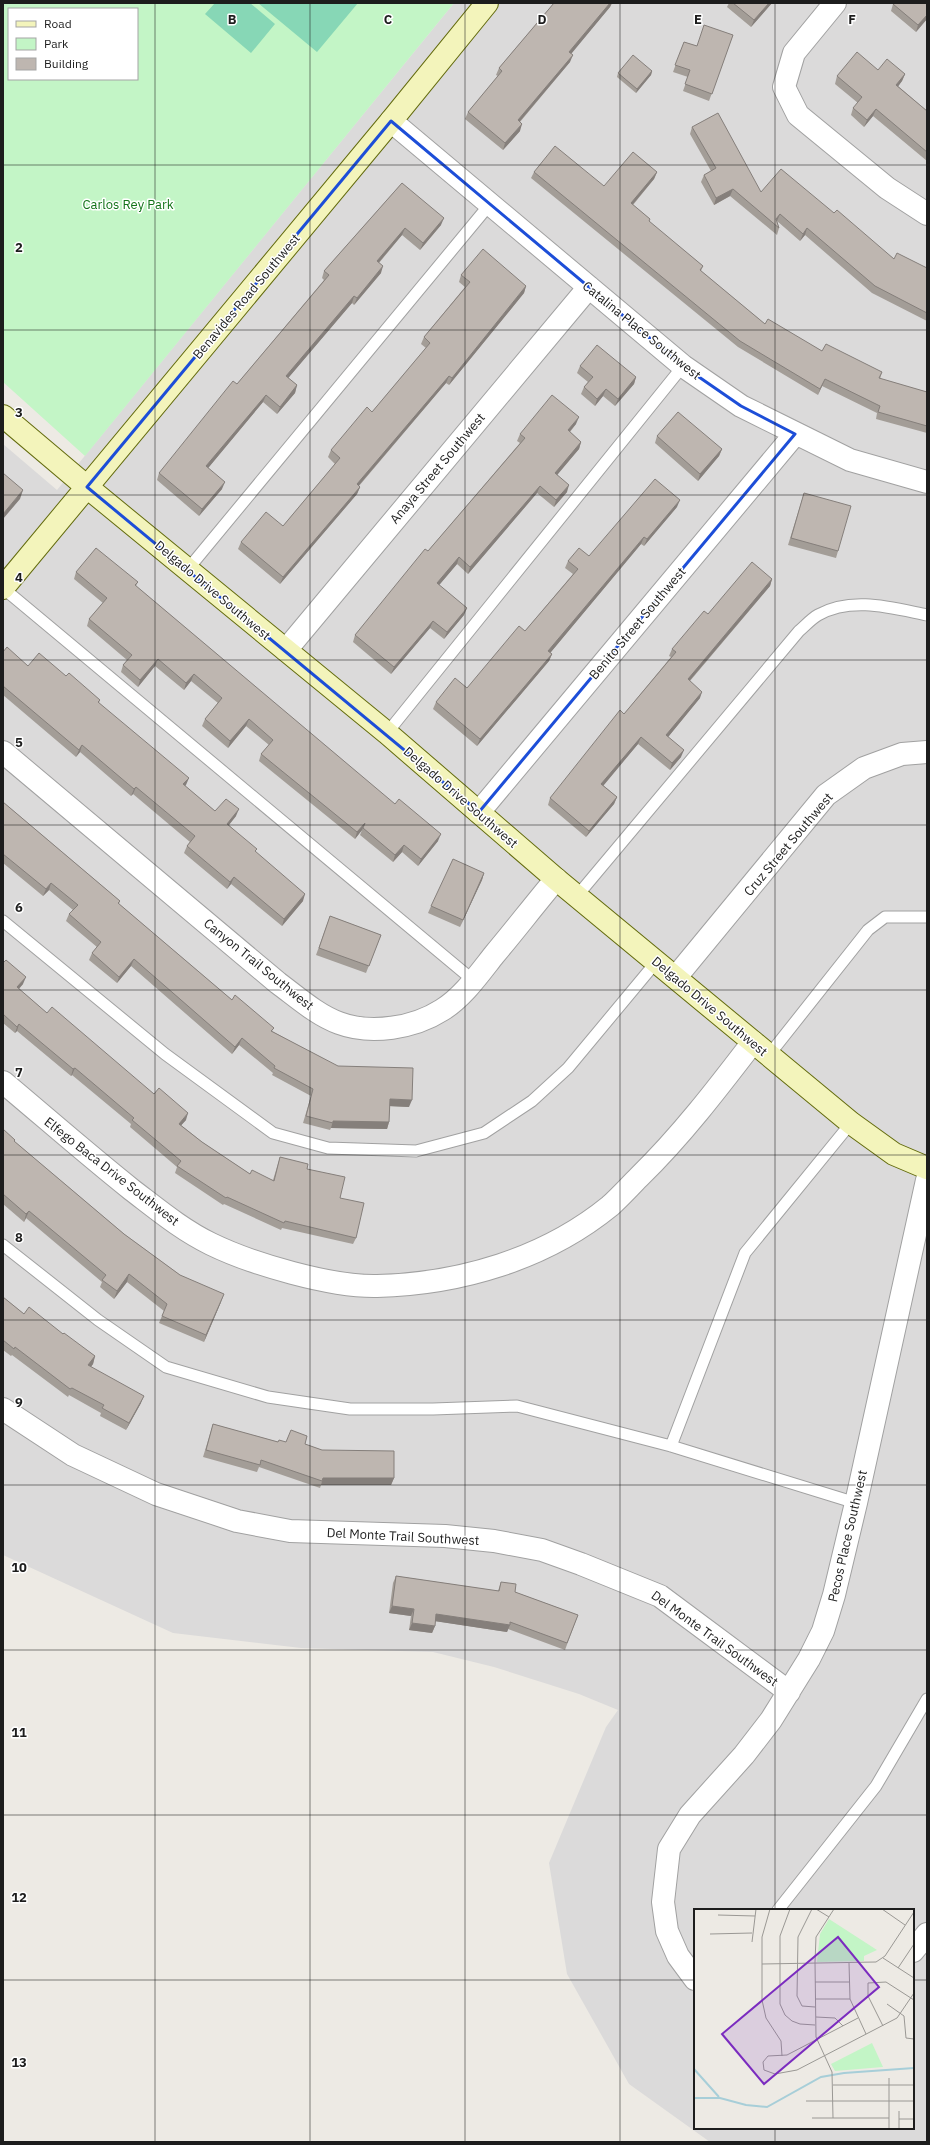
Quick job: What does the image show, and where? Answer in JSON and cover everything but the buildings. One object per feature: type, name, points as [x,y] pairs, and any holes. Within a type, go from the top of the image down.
[{"type":"street","name":"Benavides Road Southwest","points":[[3,588],[391,121],[487,3]]},
{"type":"street","points":[[835,3],[794,53],[784,87],[798,115],[886,188],[927,214]]},
{"type":"street","name":"Catalina Place Southwest","points":[[391,121],[683,366],[741,406],[850,460],[927,482]]},
{"type":"street","name":"Anaya Street Southwest","points":[[286,650],[589,286]]},
{"type":"street","name":"Delgado Drive Southwest","points":[[3,416],[87,487],[387,733],[556,879],[851,1123],[894,1154],[927,1168]]},
{"type":"street","name":"Benito Street Southwest","points":[[479,812],[795,434]]},
{"type":"street","name":"Canyon Trail Southwest","points":[[3,752],[278,983],[307,1005],[339,1023],[372,1028],[394,1028],[419,1020],[442,1010],[474,981],[556,879]]},
{"type":"street","name":"Cruz Street Southwest","points":[[676,977],[826,795],[864,768],[902,754],[927,752]]},
{"type":"street","name":"Elfego Baca Drive Southwest","points":[[3,1082],[99,1164],[171,1220],[211,1244],[266,1265],[322,1280],[376,1286],[445,1280],[496,1267],[543,1248],[583,1226],[611,1205],[667,1149],[761,1049]]},
{"type":"street","name":"Pecos Place Southwest","points":[[694,1978],[678,1956],[666,1931],[663,1902],[669,1849],[690,1816],[744,1755],[771,1720],[810,1659],[823,1631],[834,1595],[856,1503],[927,1180]]},
{"type":"street","name":"Del Monte Trail Southwest","points":[[3,1409],[73,1455],[156,1494],[237,1521],[290,1531],[445,1536],[494,1541],[542,1550],[588,1566],[660,1596],[789,1692]]},
{"type":"street","points":[[914,1950],[927,1934]]},
{"type":"lane","points":[[188,569],[490,204]]},
{"type":"lane","points":[[387,733],[683,366]]},
{"type":"lane","points":[[3,588],[474,981]]},
{"type":"lane","points":[[577,896],[799,631],[818,615],[844,606],[872,604],[927,615]]},
{"type":"lane","points":[[761,1049],[868,930],[885,917],[927,917]]},
{"type":"lane","points":[[3,921],[165,1054],[273,1133],[328,1148],[416,1150],[484,1133],[532,1101],[568,1068],[657,961]]},
{"type":"lane","points":[[671,1446],[745,1253],[851,1123]]},
{"type":"lane","points":[[3,1245],[98,1320],[166,1367],[268,1397],[350,1409],[517,1406],[671,1446],[856,1503]]},
{"type":"lane","points":[[779,1909],[876,1786],[927,1699]]},
{"type":"highlighted area","points":[[391,121],[683,366],[741,406],[795,434],[479,812],[87,487]]},
{"type":"shaded area","points":[[454,3],[927,3],[927,2141],[710,2142],[629,2084],[567,1974],[549,1863],[606,1727],[618,1710],[579,1694],[494,1667],[433,1652],[301,1648],[173,1633],[3,1555],[3,444],[57,490]]},
{"type":"green space","name":"Carlos Rey Park","points":[[3,3],[454,3],[85,456],[3,382]]},
{"type":"green space","points":[[215,3],[250,3],[275,24],[251,53],[205,14]]},
{"type":"green space","points":[[258,3],[358,3],[317,52]]}]
